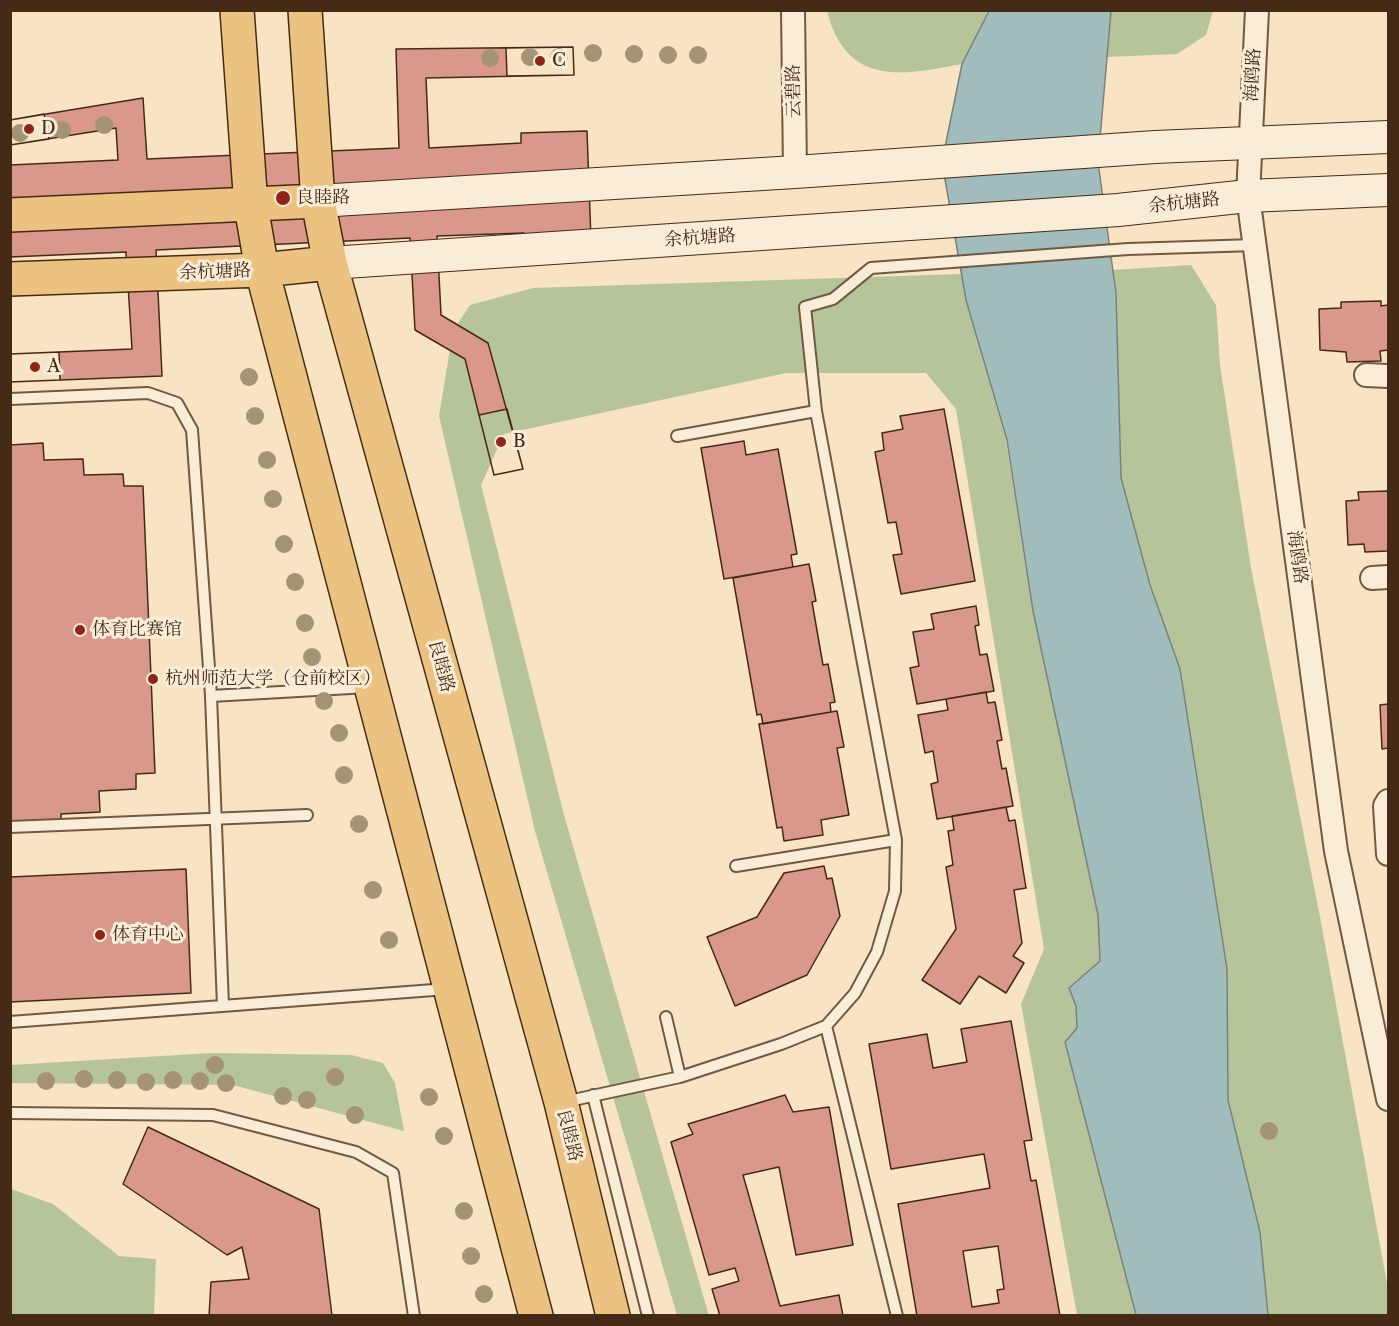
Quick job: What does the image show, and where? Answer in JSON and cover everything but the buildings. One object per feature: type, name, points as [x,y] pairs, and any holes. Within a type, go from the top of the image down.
[{"type":"main road","points":[[237,10],[251,206],[262,270],[536,1316]]},
{"type":"main road","name":"良睦路","points":[[305,10],[318,201],[330,263],[561,1102],[614,1316]]},
{"type":"main road","points":[[10,215],[251,206],[1155,147],[1389,137]]},
{"type":"main road","name":"余杭塘路","points":[[10,279],[262,270],[330,263],[1118,210],[1248,196],[1389,190]]},
{"type":"street","name":"云碧路","points":[[793,10],[795,172]]},
{"type":"street","name":"海鸥路","points":[[1257,10],[1248,196],[1336,851],[1389,1099]]},
{"type":"street","points":[[1366,375],[1389,376]]},
{"type":"street","points":[[1389,801],[1385,806],[1389,854]]},
{"type":"lane","points":[[561,1102],[680,1077],[782,1044],[826,1026],[855,993],[877,952],[896,891],[896,840],[816,411],[805,307],[833,299],[872,268],[1128,249],[1255,245]]},
{"type":"lane","points":[[10,399],[148,393],[177,403],[192,430],[211,696],[223,1006]]},
{"type":"lane","points":[[677,436],[816,411]]},
{"type":"lane","points":[[211,696],[372,687]]},
{"type":"lane","points":[[10,827],[307,815]]},
{"type":"lane","points":[[736,866],[896,840]]},
{"type":"lane","points":[[10,1022],[451,989]]},
{"type":"lane","points":[[666,1017],[680,1077]]},
{"type":"lane","points":[[826,1026],[897,1316]]},
{"type":"lane","points":[[593,1095],[648,1316]]},
{"type":"lane","points":[[10,1113],[213,1115],[356,1152],[393,1173],[414,1316]]},
{"type":"green space","points":[[827,11],[989,11],[962,64],[897,72],[879,70],[862,64],[848,53],[836,35]]},
{"type":"green space","points":[[1111,11],[1213,11],[1206,35],[1177,54],[1107,57]]},
{"type":"green space","points":[[1191,265],[1216,305],[1220,365],[1251,568],[1321,922],[1388,1289],[1388,1315],[1268,1315],[1260,1232],[1228,1100],[1227,969],[1180,669],[1150,585],[1121,478],[1116,293],[1112,270]]},
{"type":"green space","points":[[962,274],[966,300],[1006,440],[1033,611],[1098,915],[1100,961],[1069,988],[1076,1006],[1077,1028],[1136,1315],[1077,1315],[1021,1004],[1044,949],[956,409],[926,373],[786,373],[504,434],[481,485],[564,815],[709,1316],[677,1315],[535,831],[439,416],[453,331],[470,305],[533,288]]},
{"type":"green space","points":[[212,1053],[351,1055],[383,1063],[395,1083],[404,1131],[233,1085],[11,1083],[11,1065]]},
{"type":"green space","points":[[11,1189],[53,1204],[119,1256],[156,1259],[154,1315],[11,1315]]},
{"type":"water","points":[[989,11],[1111,11],[1098,162],[1116,293],[1121,478],[1150,585],[1180,669],[1227,969],[1228,1100],[1260,1232],[1268,1315],[1136,1315],[1065,1042],[1077,1028],[1076,1006],[1069,988],[1100,961],[1098,915],[1033,611],[1007,440],[966,300],[942,162],[962,64]]},
{"type":"place","name":"C","points":[[540,61]]},
{"type":"place","name":"D","points":[[29,129]]},
{"type":"place","name":"良睦路","points":[[283,198]]},
{"type":"place","name":"A","points":[[35,367]]},
{"type":"place","name":"B","points":[[501,442]]},
{"type":"place","name":"体育比赛馆","points":[[80,630]]},
{"type":"place","name":"杭州师范大学（仓前校区）","points":[[153,679]]},
{"type":"place","name":"体育中心","points":[[100,935]]}]
